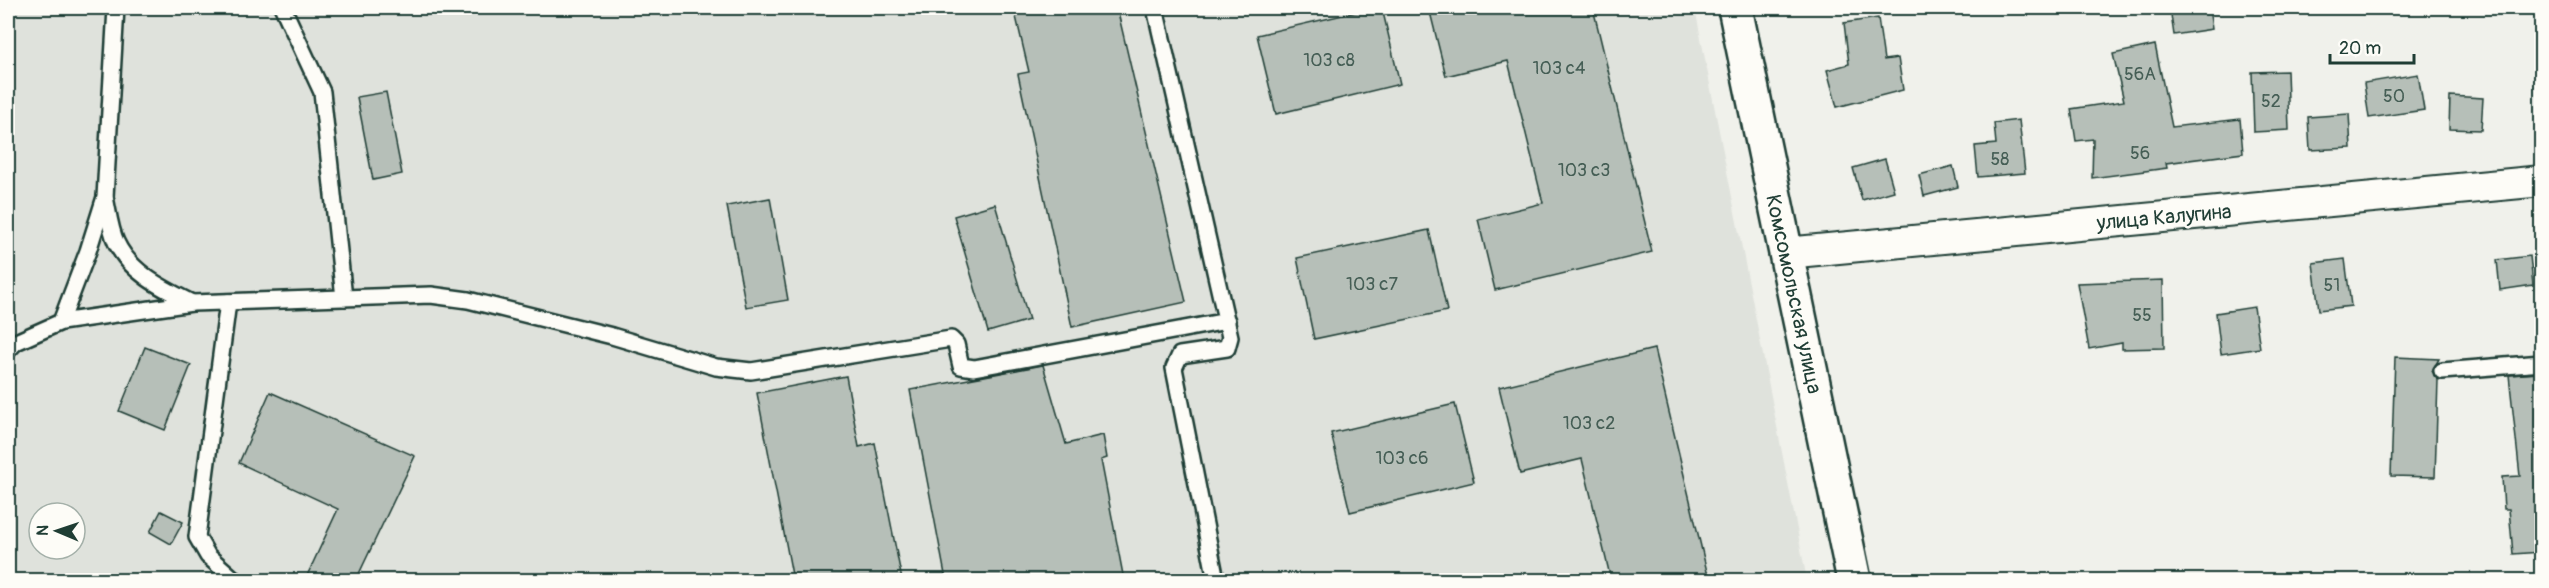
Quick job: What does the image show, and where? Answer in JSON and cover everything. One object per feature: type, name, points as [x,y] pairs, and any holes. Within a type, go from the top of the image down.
[{"type":"main road","name":"Комсомольская улица","points":[[1735,8],[1854,580]]},
{"type":"street","name":"улица Калугина","points":[[1786,253],[2541,181]]},
{"type":"lane","points":[[61,322],[88,251],[105,197],[116,8]]},
{"type":"lane","points":[[284,8],[322,92],[344,298]]},
{"type":"lane","points":[[1155,8],[1230,338],[1227,348],[1180,355],[1173,368],[1216,580]]},
{"type":"lane","points":[[105,197],[116,242],[130,262],[156,285],[192,303]]},
{"type":"lane","points":[[8,350],[15,342],[61,322],[192,303],[431,295],[468,300],[612,336],[716,367],[751,371],[951,339],[956,344],[961,366],[974,368],[1227,321]]},
{"type":"lane","points":[[228,302],[197,537],[208,556],[235,580]]},
{"type":"lane","points":[[2442,371],[2541,363]]},
{"type":"shaded area","points":[[8,8],[1695,8],[1807,580],[8,580]]},
{"type":"building","points":[[1014,8],[1117,8],[1186,302],[1072,327],[1018,74],[1029,72]]},
{"type":"building","points":[[1373,8],[1382,8],[1400,84],[1276,114],[1257,35]]},
{"type":"building","points":[[1429,8],[1593,8],[1652,252],[1495,290],[1478,219],[1543,203],[1508,61],[1446,76]]},
{"type":"building","points":[[2170,8],[2209,8],[2212,29],[2174,35]]},
{"type":"building","points":[[1878,18],[1884,60],[1898,58],[1903,90],[1837,107],[1827,70],[1849,64],[1844,23]]},
{"type":"building","points":[[2155,45],[2172,127],[2240,119],[2243,153],[2166,163],[2167,168],[2092,178],[2093,139],[2076,141],[2071,109],[2124,101],[2113,54]]},
{"type":"building","points":[[2287,71],[2289,130],[2254,132],[2252,72]]},
{"type":"building","points":[[2418,74],[2424,110],[2369,118],[2364,83]]},
{"type":"building","points":[[386,92],[402,174],[373,180],[357,97]]},
{"type":"building","points":[[2450,96],[2483,98],[2481,130],[2449,129]]},
{"type":"building","points":[[2349,114],[2351,148],[2310,150],[2308,117]]},
{"type":"building","points":[[2019,120],[2025,173],[1978,177],[1975,146],[1996,144],[1994,123]]},
{"type":"building","points":[[1885,159],[1894,191],[1862,200],[1853,168]]},
{"type":"building","points":[[1953,166],[1958,187],[1924,196],[1919,175]]},
{"type":"building","points":[[770,198],[788,300],[746,307],[727,206]]},
{"type":"building","points":[[995,204],[1029,320],[988,332],[954,216]]},
{"type":"building","points":[[1429,230],[1447,311],[1314,339],[1297,258]]},
{"type":"building","points":[[2530,256],[2533,285],[2500,290],[2497,260]]},
{"type":"building","points":[[2345,259],[2351,306],[2319,310],[2313,263]]},
{"type":"building","points":[[2163,280],[2164,348],[2122,349],[2122,343],[2089,349],[2077,283]]},
{"type":"building","points":[[2254,307],[2260,348],[2221,354],[2216,313]]},
{"type":"building","points":[[145,347],[191,365],[165,430],[119,411]]},
{"type":"building","points":[[1654,349],[1709,580],[1611,580],[1582,459],[1520,474],[1499,387]]},
{"type":"building","points":[[2395,357],[2439,359],[2432,371],[2438,380],[2435,477],[2391,476]]},
{"type":"building","points":[[1043,365],[1066,444],[1103,435],[1107,458],[1101,460],[1124,580],[946,580],[910,390]]},
{"type":"building","points":[[2541,373],[2541,552],[2513,554],[2509,509],[2504,509],[2502,477],[2520,476],[2509,375]]},
{"type":"building","points":[[846,376],[859,447],[875,443],[902,580],[793,580],[757,393]]},
{"type":"building","points":[[270,392],[415,456],[356,580],[305,580],[338,509],[239,463]]},
{"type":"building","points":[[1455,404],[1474,482],[1350,512],[1331,433]]},
{"type":"building","points":[[161,511],[183,522],[171,544],[150,532]]}]
